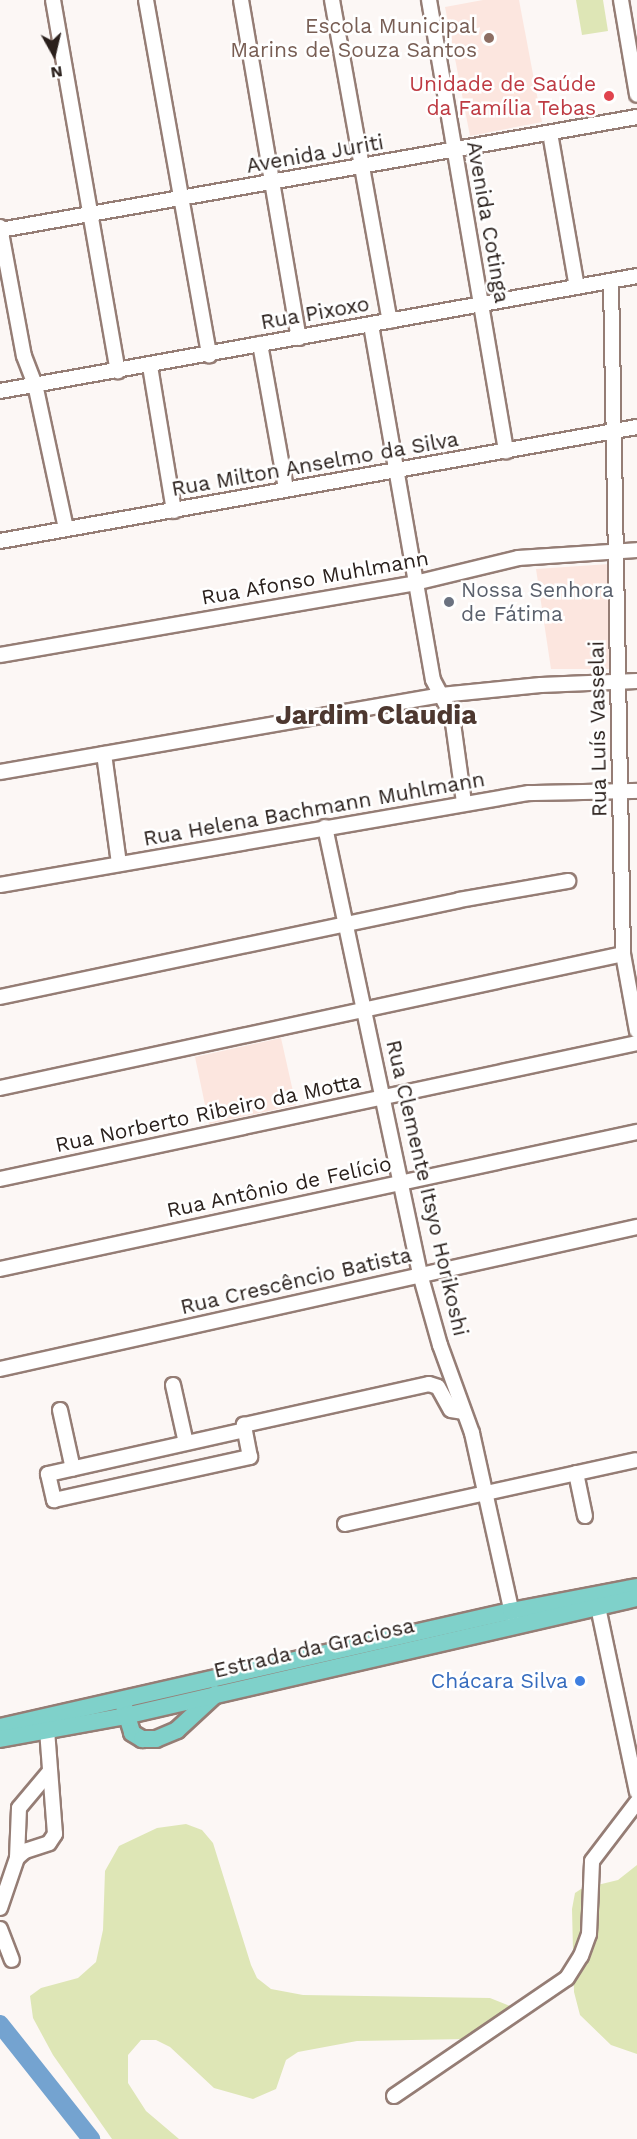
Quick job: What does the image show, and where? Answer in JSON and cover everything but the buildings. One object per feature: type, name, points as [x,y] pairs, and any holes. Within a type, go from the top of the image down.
[{"type":"main road","name":"Estrada da Graciosa","points":[[0,1727],[216,1694],[637,1587]]},
{"type":"main road","name":"Estrada da Graciosa","points":[[0,1739],[513,1618],[598,1607],[637,1598]]},
{"type":"main road","points":[[125,1708],[132,1733],[142,1739],[156,1738],[177,1730],[216,1694]]},
{"type":"street","points":[[53,0],[118,371]]},
{"type":"street","points":[[146,0],[209,355]]},
{"type":"street","points":[[241,0],[299,338]]},
{"type":"street","points":[[332,0],[390,321]]},
{"type":"street","name":"Avenida Cotinga","points":[[429,0],[506,451]]},
{"type":"street","points":[[621,0],[637,95]]},
{"type":"street","name":"Avenida Juriti","points":[[0,229],[90,216],[637,117]]},
{"type":"street","points":[[550,133],[578,286]]},
{"type":"street","points":[[0,229],[24,356],[35,384],[66,529]]},
{"type":"street","name":"Rua Pixoxo","points":[[0,391],[150,366],[637,276]]},
{"type":"street","name":"Rua Luís Vasselai","points":[[611,281],[620,792],[630,900],[623,954],[637,1031]]},
{"type":"street","points":[[371,325],[433,680],[452,716],[464,803]]},
{"type":"street","points":[[260,344],[286,489]]},
{"type":"street","points":[[150,366],[174,511]]},
{"type":"street","name":"Rua Milton Anselmo da Silva","points":[[0,541],[637,428]]},
{"type":"street","name":"Rua Afonso Muhlmann","points":[[0,655],[415,583],[518,558],[637,550]]},
{"type":"street","points":[[0,772],[441,695],[637,681]]},
{"type":"street","points":[[104,754],[119,864]]},
{"type":"street","name":"Rua Helena Bachmann Muhlmann","points":[[0,885],[529,793],[637,791]]},
{"type":"street","name":"Rua Clemente Itsyo Horikoshi","points":[[325,827],[420,1274],[464,1412],[513,1618]]},
{"type":"street","points":[[0,997],[347,923],[568,881]]},
{"type":"street","points":[[0,1088],[623,954]]},
{"type":"street","name":"Rua Norberto Ribeiro da Motta","points":[[0,1179],[637,1043]]},
{"type":"street","name":"Rua Antônio de Felício","points":[[0,1269],[637,1132]]},
{"type":"street","name":"Rua Crescêncio Batista","points":[[0,1369],[637,1227]]},
{"type":"street","points":[[245,1430],[48,1474],[54,1500],[250,1457],[245,1430],[244,1425],[429,1384],[438,1387],[447,1407],[464,1412]]},
{"type":"street","points":[[173,1385],[186,1443]]},
{"type":"street","points":[[60,1410],[73,1468]]},
{"type":"street","points":[[345,1524],[635,1460]]},
{"type":"street","points":[[576,1473],[585,1516]]},
{"type":"street","points":[[598,1607],[637,1792]]},
{"type":"street","points":[[16,1858],[25,1851],[49,1843],[55,1834],[47,1728]]},
{"type":"street","points":[[0,1908],[16,1858],[19,1808],[50,1771]]},
{"type":"street","points":[[394,2096],[567,1978],[581,1956],[589,1934],[592,1861],[637,1802]]},
{"type":"street","points":[[0,1929],[12,1960]]},
{"type":"shaded area","name":"Escola Municipal Marins de Souza Santos","points":[[483,0],[519,0],[542,122],[470,136],[445,7]]},
{"type":"shaded area","points":[[609,564],[611,669],[551,669],[536,569]]},
{"type":"shaded area","points":[[281,1038],[296,1105],[209,1124],[195,1057]]},
{"type":"green space","points":[[576,0],[603,0],[608,31],[582,35]]},
{"type":"green space","points":[[186,1824],[202,1830],[213,1843],[251,1965],[257,1978],[271,1989],[303,1995],[490,1998],[510,2006],[516,2016],[509,2029],[466,2039],[357,2041],[298,2052],[286,2060],[276,2089],[253,2099],[214,2088],[170,2047],[156,2040],[141,2040],[128,2055],[128,2083],[146,2111],[179,2139],[112,2139],[53,2055],[33,2018],[30,1996],[41,1988],[78,1978],[96,1962],[103,1930],[105,1871],[119,1846],[157,1828]]},
{"type":"green space","points":[[637,1865],[637,2054],[611,2045],[580,2015],[574,1992],[572,1909],[575,1893],[581,1889],[618,1880]]},
{"type":"waterway","points":[[0,2024],[91,2139]]},
{"type":"place","name":"Escola Municipal Marins de Souza Santos","points":[[489,38]]},
{"type":"place","name":"Unidade de Saúde da Família Tebas","points":[[609,96]]},
{"type":"place","name":"Nossa Senhora de Fátima","points":[[449,602]]},
{"type":"place","name":"Chácara Silva","points":[[580,1681]]},
{"type":"district","name":"Jardim Claudia","points":[[376,716]]}]
